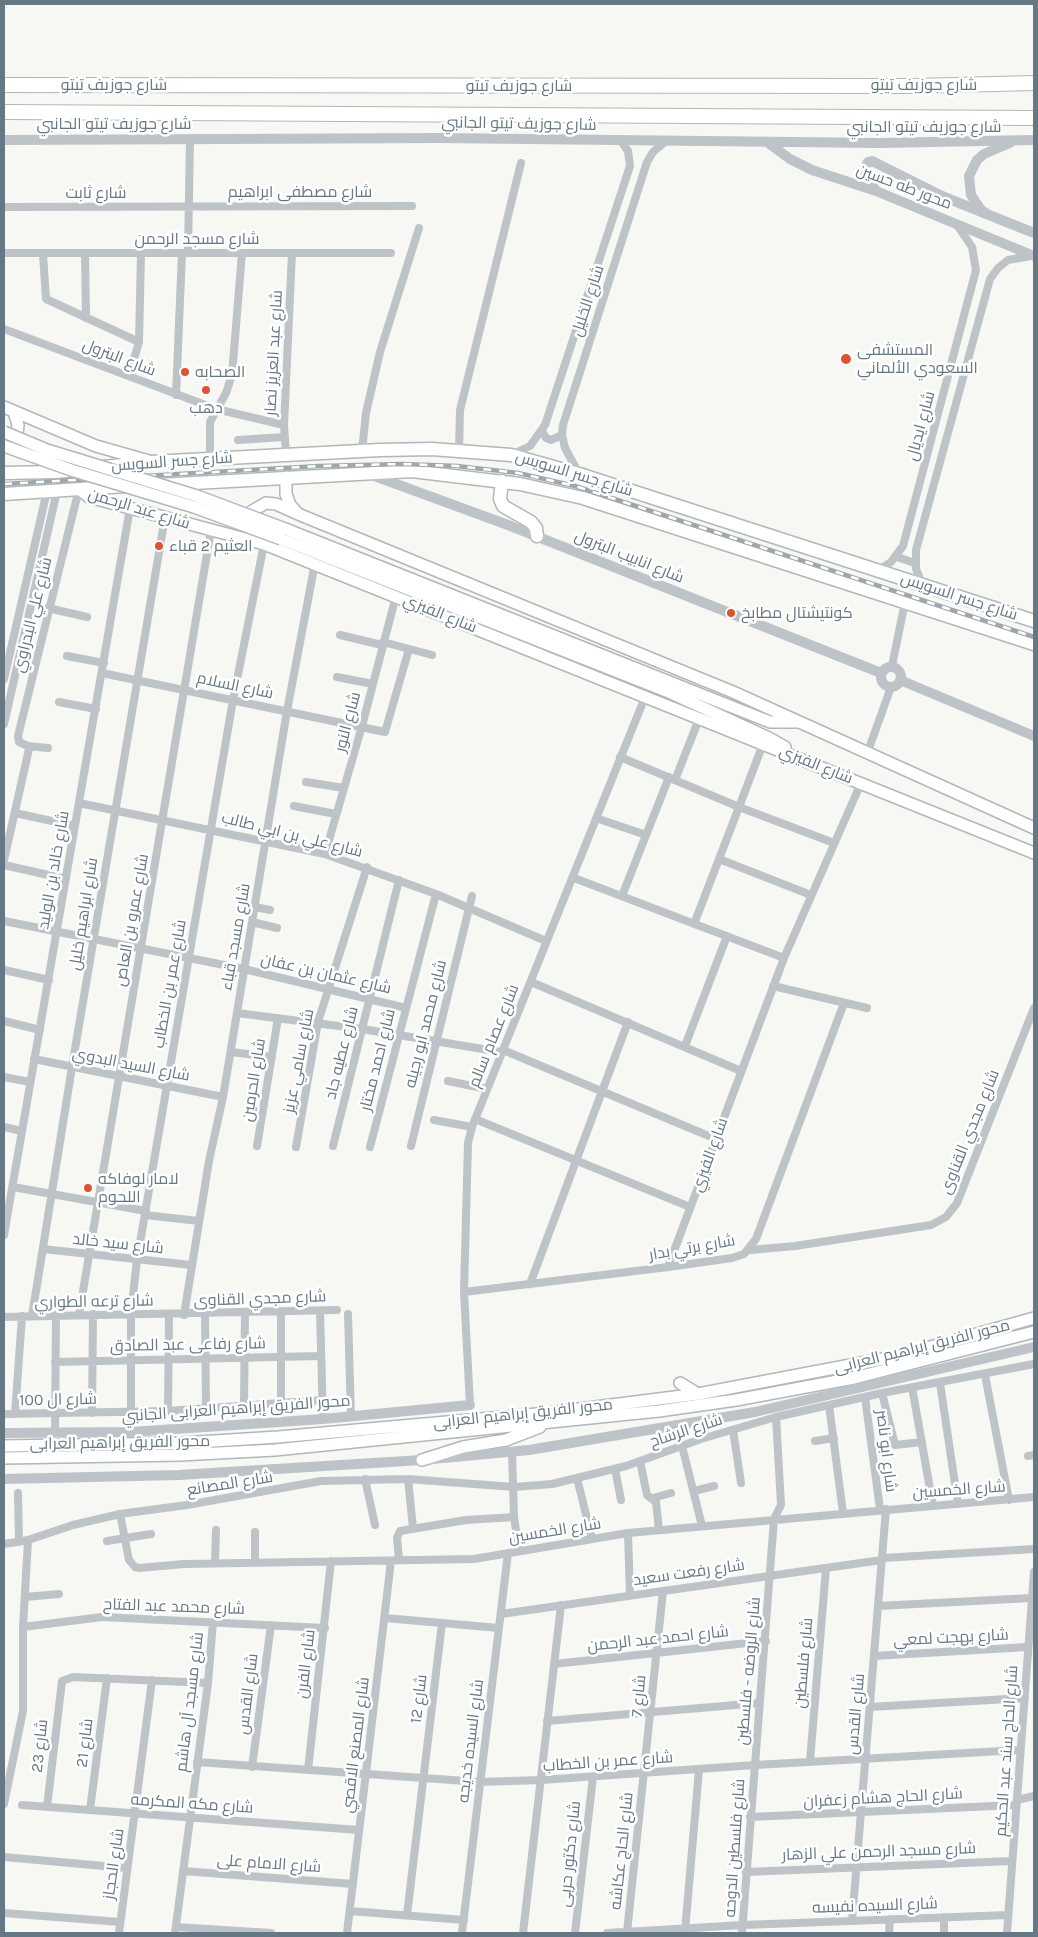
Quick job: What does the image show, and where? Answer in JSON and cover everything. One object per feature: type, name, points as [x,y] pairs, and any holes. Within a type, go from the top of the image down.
[{"type":"highway","name":"شارع جوزيف تيتو","points":[[4,85],[922,86],[1034,83]]},
{"type":"highway","name":"شارع جوزيف تيتو","points":[[4,112],[1034,118]]},
{"type":"main road","points":[[4,447],[12,442],[17,434],[18,425],[9,410]]},
{"type":"main road","points":[[9,410],[96,446],[151,462]]},
{"type":"main road","points":[[4,432],[46,450],[197,496],[284,535],[671,693],[769,738],[793,755]]},
{"type":"main road","points":[[4,447],[71,470],[284,535],[770,722],[798,722]]},
{"type":"main road","name":"شارع جسر السويس","points":[[4,473],[56,472],[151,462],[362,451],[432,449],[511,454],[579,474],[1034,621]]},
{"type":"main road","name":"شارع جسر السويس","points":[[4,494],[364,472],[412,471],[502,481],[583,498],[1034,644]]},
{"type":"main road","points":[[286,476],[286,494],[290,505],[298,514]]},
{"type":"main road","points":[[502,481],[500,499],[503,506],[531,522],[536,528],[537,536]]},
{"type":"main road","name":"شارع عبد الرحمن","points":[[79,489],[89,497],[264,544],[315,564]]},
{"type":"main road","points":[[264,544],[255,539],[249,530],[248,520],[256,507],[271,503],[733,692],[1034,828]]},
{"type":"main road","name":"شارع الفيزي","points":[[315,564],[861,783]]},
{"type":"main road","points":[[861,783],[1034,854]]},
{"type":"main road","name":"محور الفريق إبراهيم العرابى","points":[[4,1446],[131,1438],[259,1438],[548,1412],[698,1394],[898,1356],[1034,1318]]},
{"type":"main road","name":"محور الفريق إبراهيم العرابى","points":[[4,1458],[180,1455],[275,1450],[659,1411],[736,1400],[879,1372],[1034,1332]]},
{"type":"main road","points":[[680,1383],[698,1394]]},
{"type":"main road","points":[[422,1460],[458,1448],[511,1438],[547,1423]]},
{"type":"street","points":[[176,395],[189,207],[190,139]]},
{"type":"street","name":"شارع جوزيف تيتو الجانبي","points":[[4,140],[621,140],[767,142],[1034,140]]},
{"type":"street","points":[[621,140],[628,151],[630,166],[638,166],[643,172]]},
{"type":"street","name":"شارع الخليل","points":[[562,435],[563,425],[643,172],[650,156],[666,141]]},
{"type":"street","name":"محور طه حسين","points":[[1016,141],[984,154],[972,168],[969,186],[975,203],[989,215],[1034,234]]},
{"type":"street","name":"محور طه حسين","points":[[767,142],[790,159],[812,170],[876,190],[1034,256]]},
{"type":"street","points":[[876,190],[864,170],[865,165],[872,161],[942,196],[989,215]]},
{"type":"street","points":[[459,450],[460,410],[521,162]]},
{"type":"street","name":"شارع الخليل","points":[[511,454],[530,446],[542,431],[630,166]]},
{"type":"street","name":"شارع مصطفى ابراهيم","points":[[189,207],[412,206]]},
{"type":"street","name":"شارع ثابت","points":[[4,207],[189,207]]},
{"type":"street","name":"شارع ايديال","points":[[897,557],[903,546],[976,270],[969,240],[956,223]]},
{"type":"street","points":[[362,451],[366,413],[380,352],[419,228]]},
{"type":"street","name":"شارع مسجد الرحمن","points":[[4,253],[391,253]]},
{"type":"street","points":[[129,376],[139,342],[140,253]]},
{"type":"street","points":[[210,459],[209,428],[216,409],[226,394],[232,375],[242,253]]},
{"type":"street","name":"شارع عبد العزيز نصار","points":[[286,455],[284,425],[292,253]]},
{"type":"street","points":[[43,254],[46,299],[139,342]]},
{"type":"street","points":[[86,254],[86,318]]},
{"type":"street","name":"شارع ايديال","points":[[923,586],[915,563],[916,550],[990,279],[998,268],[1008,260],[1021,256],[1034,256]]},
{"type":"street","name":"شارع البترول","points":[[4,329],[216,409],[284,425]]},
{"type":"street","points":[[542,431],[546,438],[551,440],[557,439],[562,435],[568,455],[579,474]]},
{"type":"street","points":[[238,440],[284,437]]},
{"type":"street","name":"شارع انابيب البترول","points":[[364,472],[537,536],[881,673]]},
{"type":"street","name":"شارع علي البدراوي","points":[[28,746],[19,742],[18,736],[48,608],[79,489]]},
{"type":"street","points":[[4,679],[41,518],[52,491]]},
{"type":"street","points":[[4,724],[49,521],[52,491]]},
{"type":"street","name":"شارع خالد بن الوليد","points":[[4,1232],[130,508]]},
{"type":"street","name":"شارع ابراهيم خليل","points":[[32,1316],[165,517]]},
{"type":"street","points":[[41,518],[49,521]]},
{"type":"street","name":"شارع عمرو بن العاص","points":[[79,1315],[211,530]]},
{"type":"street","name":"شارع عمر بن الخطاب","points":[[131,1438],[131,1313],[137,1260],[233,700],[264,544]]},
{"type":"street","points":[[877,571],[897,557],[915,563]]},
{"type":"street","name":"شارع مسجد قباء","points":[[184,1315],[191,1265],[231,1052],[288,711],[315,564]]},
{"type":"street","name":"شارع النور","points":[[325,854],[362,726],[396,596]]},
{"type":"street","points":[[892,666],[905,602]]},
{"type":"street","points":[[48,608],[87,617]]},
{"type":"street","points":[[340,635],[432,655]]},
{"type":"street","name":"شارع السلام","points":[[102,673],[387,731],[409,649]]},
{"type":"street","points":[[67,656],[104,664]]},
{"type":"street","points":[[891,687],[883,684],[881,673],[884,668],[892,666],[899,671],[900,680]]},
{"type":"street","points":[[337,677],[372,684]]},
{"type":"street","points":[[867,754],[891,687],[900,680]]},
{"type":"street","points":[[900,680],[1034,736]]},
{"type":"street","name":"شارع عصام سالم","points":[[470,1405],[464,1292],[468,1143],[475,1119],[546,941],[574,878],[645,697]]},
{"type":"street","points":[[59,702],[96,709]]},
{"type":"street","points":[[622,896],[646,836],[699,719]]},
{"type":"street","points":[[694,924],[763,744]]},
{"type":"street","points":[[4,860],[28,746],[48,748]]},
{"type":"street","points":[[620,757],[834,843]]},
{"type":"street","points":[[306,782],[344,788]]},
{"type":"street","name":"شارع الفيزي","points":[[668,1268],[784,958],[861,783]]},
{"type":"street","name":"شارع علي بن ابي طالب","points":[[79,802],[325,854],[367,867],[436,894],[546,941]]},
{"type":"street","points":[[294,806],[336,814]]},
{"type":"street","points":[[15,813],[75,826]]},
{"type":"street","points":[[596,818],[646,836]]},
{"type":"street","points":[[719,859],[811,895]]},
{"type":"street","points":[[4,865],[66,879]]},
{"type":"street","name":"شارع سامي عزيز","points":[[296,1147],[318,1022],[367,867]]},
{"type":"street","points":[[574,878],[784,958]]},
{"type":"street","name":"شارع عطيه جاد","points":[[334,1146],[399,880]]},
{"type":"street","name":"شارع احمد مختار","points":[[370,1146],[436,894]]},
{"type":"street","name":"شارع محمد ابو رجيله","points":[[411,1146],[472,896]]},
{"type":"street","points":[[255,907],[270,910]]},
{"type":"street","name":"شارع عثمان بن عفان","points":[[4,921],[94,941],[244,969],[406,1008]]},
{"type":"street","points":[[252,922],[277,928]]},
{"type":"street","points":[[685,1046],[727,936]]},
{"type":"street","points":[[4,970],[49,980]]},
{"type":"street","points":[[531,982],[741,1070]]},
{"type":"street","points":[[773,986],[868,1008]]},
{"type":"street","name":"شارع برتي بدار","points":[[464,1292],[668,1268],[732,1258],[750,1250],[756,1239],[844,1002]]},
{"type":"street","name":"شارع مجدي القناوى","points":[[750,1250],[795,1246],[931,1225],[946,1217],[956,1203],[1034,1008]]},
{"type":"street","points":[[237,1013],[318,1022],[502,1051],[716,1139]]},
{"type":"street","name":"شارع الحرمين","points":[[257,1146],[278,1018]]},
{"type":"street","points":[[4,1021],[40,1030]]},
{"type":"street","points":[[530,1284],[628,1022]]},
{"type":"street","points":[[231,1052],[272,1057]]},
{"type":"street","name":"شارع السيد البدوي","points":[[34,1059],[223,1097]]},
{"type":"street","points":[[4,1077],[30,1082]]},
{"type":"street","points":[[448,1081],[487,1089]]},
{"type":"street","points":[[475,1119],[690,1207]]},
{"type":"street","points":[[434,1120],[472,1128]]},
{"type":"street","points":[[4,1127],[22,1131]]},
{"type":"street","points":[[4,1179],[13,1184],[51,1194],[146,1213],[199,1221]]},
{"type":"street","name":"شارع سيد خالد","points":[[43,1249],[191,1265]]},
{"type":"street","name":"شارع مجدي القناوى","points":[[184,1315],[337,1310]]},
{"type":"street","points":[[320,1311],[322,1419]]},
{"type":"street","points":[[281,1312],[281,1403]]},
{"type":"street","name":"شارع ترعه الطواري","points":[[4,1317],[131,1313],[184,1315]]},
{"type":"street","points":[[244,1406],[245,1313]]},
{"type":"street","points":[[92,1413],[93,1314]]},
{"type":"street","points":[[205,1314],[206,1408]]},
{"type":"street","points":[[348,1314],[351,1416]]},
{"type":"street","points":[[55,1432],[56,1315]]},
{"type":"street","points":[[168,1411],[169,1315]]},
{"type":"street","points":[[16,1414],[22,1316]]},
{"type":"street","points":[[4,1479],[179,1475],[422,1460],[512,1452],[755,1412],[1034,1347]]},
{"type":"street","name":"شارع رفاعى عبد الصادق","points":[[55,1362],[321,1356]]},
{"type":"street","name":"شارع الرشاح","points":[[344,1479],[408,1479],[514,1487],[577,1478],[615,1469],[776,1417],[866,1396],[986,1375],[1034,1364]]},
{"type":"street","points":[[986,1375],[1009,1500]]},
{"type":"street","points":[[940,1383],[958,1504]]},
{"type":"street","points":[[912,1388],[933,1506]]},
{"type":"street","points":[[882,1393],[895,1445],[922,1442]]},
{"type":"street","name":"شارع ابو ناصر","points":[[866,1396],[883,1509]]},
{"type":"street","name":"شارع ال 100","points":[[4,1414],[168,1411],[323,1400]]},
{"type":"street","name":"محور الفريق إبراهيم العرابى الجانبي","points":[[4,1433],[55,1432],[131,1438],[470,1405]]},
{"type":"street","points":[[830,1405],[843,1512]]},
{"type":"street","name":"شارع الروضه - فلسطين","points":[[755,1765],[774,1519],[782,1501],[776,1417]]},
{"type":"street","points":[[733,1430],[741,1483]]},
{"type":"street","points":[[815,1441],[834,1438]]},
{"type":"street","points":[[682,1446],[702,1526]]},
{"type":"street","points":[[512,1452],[514,1518],[519,1550]]},
{"type":"street","points":[[640,1461],[647,1495],[656,1502],[660,1530]]},
{"type":"street","points":[[615,1469],[620,1500]]},
{"type":"street","points":[[577,1478],[592,1539]]},
{"type":"street","name":"شارع المصانع","points":[[4,1544],[28,1540],[73,1525],[120,1514],[344,1479]]},
{"type":"street","points":[[365,1479],[375,1525]]},
{"type":"street","points":[[408,1479],[413,1528],[466,1520],[514,1518]]},
{"type":"street","points":[[694,1491],[714,1486]]},
{"type":"street","points":[[18,1492],[19,1542]]},
{"type":"street","points":[[653,1498],[671,1493]]},
{"type":"street","name":"شارع الخمسين","points":[[120,1514],[129,1560],[135,1567],[255,1562],[457,1560],[660,1530],[843,1512],[1034,1497]]},
{"type":"street","name":"شارع القدس","points":[[852,1921],[883,1559],[883,1509]]},
{"type":"street","name":"شارع المصنع الاقصي","points":[[347,1933],[384,1618],[398,1534],[400,1531],[413,1528]]},
{"type":"street","points":[[215,1563],[216,1530]]},
{"type":"street","points":[[255,1562],[256,1532]]},
{"type":"street","points":[[107,1541],[151,1534]]},
{"type":"street","points":[[628,1534],[630,1595]]},
{"type":"street","points":[[4,1804],[23,1711],[23,1627],[28,1540]]},
{"type":"street","name":"شارع رفعت سعيد","points":[[501,1614],[883,1559],[1034,1549]]},
{"type":"street","name":"شارع السيده خديجه","points":[[462,1933],[508,1553]]},
{"type":"street","name":"شارع الفرن","points":[[308,1770],[331,1561]]},
{"type":"street","name":"شارع فلسطين","points":[[810,1762],[826,1568]]},
{"type":"street","name":"شارع الحاج سند عبد الحكيم","points":[[1007,1933],[1020,1750],[1030,1649],[1034,1572]]},
{"type":"street","name":"شارع 7","points":[[644,1773],[663,1591]]},
{"type":"street","points":[[25,1597],[59,1594]]},
{"type":"street","points":[[878,1606],[1032,1598]]},
{"type":"street","points":[[523,1933],[561,1605]]},
{"type":"street","name":"شارع محمد عبد الفتاح","points":[[23,1627],[102,1617],[325,1628]]},
{"type":"street","points":[[384,1618],[499,1628]]},
{"type":"street","name":"شارع مسجد آل هاشم","points":[[175,1930],[208,1683],[213,1622]]},
{"type":"street","name":"شارع 12","points":[[407,1915],[442,1623]]},
{"type":"street","name":"شارع القدس","points":[[252,1767],[271,1625]]},
{"type":"street","name":"شارع احمد عبد الرحمن","points":[[554,1664],[766,1640]]},
{"type":"street","name":"شارع بهجت لمعي","points":[[874,1656],[1030,1649]]},
{"type":"street","name":"شارع 23","points":[[47,1807],[62,1682],[72,1677],[107,1678]]},
{"type":"street","points":[[107,1678],[208,1683]]},
{"type":"street","name":"شارع 21","points":[[90,1810],[107,1678]]},
{"type":"street","name":"شارع الحجاز","points":[[119,1933],[152,1680]]},
{"type":"street","points":[[870,1707],[1025,1698]]},
{"type":"street","points":[[547,1721],[760,1704]]},
{"type":"street","name":"شارع عمر بن الخطاب","points":[[197,1762],[480,1782],[592,1777],[755,1765],[1020,1750]]},
{"type":"street","name":"شارع فلسطين الدوحه","points":[[742,1929],[755,1765]]},
{"type":"street","points":[[686,1931],[699,1770]]},
{"type":"street","name":"شارع الحاج عكاشه","points":[[627,1932],[644,1773]]},
{"type":"street","name":"شارع دكتور حربى","points":[[575,1933],[592,1777]]},
{"type":"street","name":"شارع الحاج هشام زعفران","points":[[750,1817],[1017,1802],[1034,1796]]},
{"type":"street","name":"شارع مكه المكرمه","points":[[22,1805],[359,1830]]},
{"type":"street","points":[[4,1857],[126,1868]]},
{"type":"street","name":"شارع مسجد الرحمن علي الزهار","points":[[746,1872],[1012,1861]]},
{"type":"street","name":"شارع الامام على","points":[[183,1871],[353,1884]]},
{"type":"street","points":[[350,1911],[464,1920]]},
{"type":"street","points":[[4,1913],[120,1922]]},
{"type":"street","name":"شارع السيده نفيسه","points":[[607,1933],[742,1929],[852,1921],[1008,1915]]},
{"type":"street","points":[[944,1917],[944,1933]]},
{"type":"street","points":[[889,1933],[890,1919]]},
{"type":"street","points":[[175,1930],[271,1933]]},
{"type":"railway","points":[[4,484],[319,466],[403,464],[457,466],[518,473],[575,486],[1034,637]]},
{"type":"place","name":"المستشفى السعودي الألماني","points":[[846,359]]},
{"type":"place","name":"الصحابه","points":[[185,372]]},
{"type":"place","name":"دهب","points":[[206,390]]},
{"type":"place","name":"العثيم 2 قباء","points":[[159,546]]},
{"type":"place","name":"كونتيشتال مطابخ","points":[[731,613]]},
{"type":"place","name":"لامار لوفاكه اللحوم","points":[[88,1188]]}]
